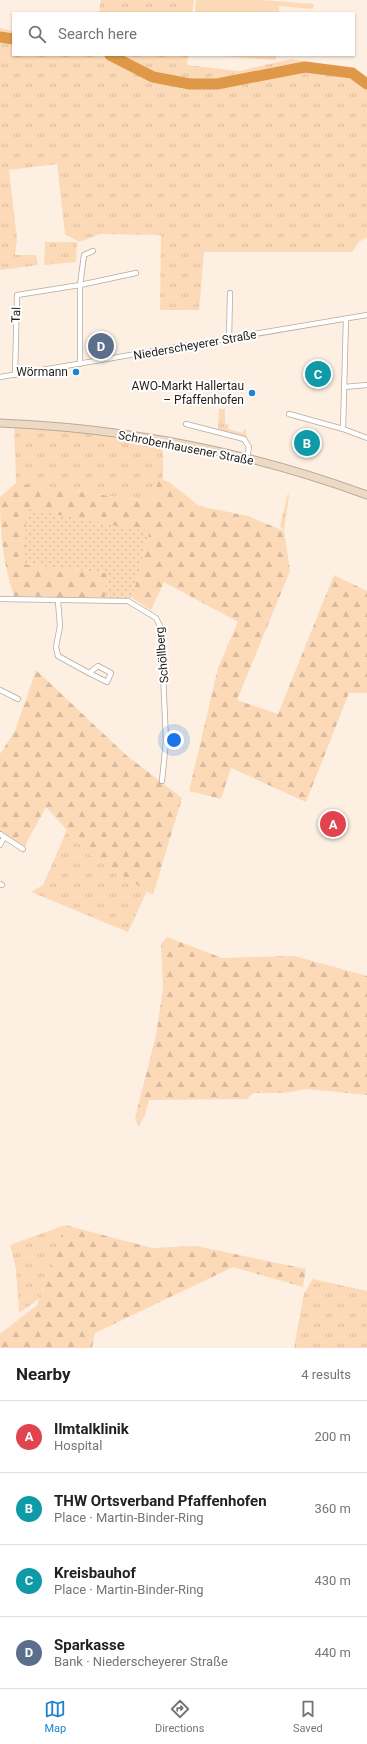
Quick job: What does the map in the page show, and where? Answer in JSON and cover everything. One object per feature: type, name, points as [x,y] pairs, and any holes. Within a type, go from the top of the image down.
[{"type":"main road","name":"Schrobenhausener Straße","points":[[0,423],[126,435],[183,444],[248,458],[298,472],[367,495]]},
{"type":"street","points":[[80,364],[80,285],[84,255],[93,251]]},
{"type":"street","name":"Tal","points":[[15,375],[17,295],[80,285],[136,273]]},
{"type":"street","points":[[229,339],[230,293]]},
{"type":"street","name":"Niederscheyerer Straße","points":[[0,377],[367,315]]},
{"type":"street","points":[[343,429],[346,319]]},
{"type":"street","points":[[344,388],[367,385]]},
{"type":"street","points":[[289,414],[343,429],[367,438]]},
{"type":"street","points":[[186,424],[244,439],[249,447],[248,458]]},
{"type":"street","name":"Schöllberg","points":[[0,599],[128,601],[156,618],[160,624],[166,741],[162,781]]},
{"type":"street","points":[[58,601],[60,626],[56,652],[58,656],[89,673]]},
{"type":"street","points":[[0,690],[18,699]]},
{"type":"street","points":[[0,845],[2,835],[23,849]]},
{"type":"green space","points":[[101,0],[194,0],[192,12],[99,12]]},
{"type":"green space","points":[[196,0],[261,0],[314,4],[313,9],[279,6],[279,12],[195,12]]},
{"type":"green space","points":[[0,28],[12,31],[12,56],[188,56],[187,65],[239,71],[291,59],[352,70],[367,83],[367,237],[359,242],[352,252],[204,252],[199,310],[160,310],[161,235],[100,234],[79,242],[65,234],[57,164],[9,170],[17,239],[15,255],[36,255],[38,265],[0,270]]},
{"type":"green space","points":[[222,56],[276,56],[276,60]]},
{"type":"green space","points":[[45,242],[77,242],[76,262],[44,265]]},
{"type":"green space","points":[[219,409],[225,409],[225,424],[229,425],[228,429],[243,433],[244,429],[246,431],[247,438],[218,432]]},
{"type":"green space","points":[[14,423],[163,441],[163,480],[158,479],[154,502],[16,483]]},
{"type":"green space","points":[[158,478],[169,482],[199,506],[248,516],[284,531],[290,571],[237,700],[278,714],[334,575],[367,591],[367,693],[349,693],[306,802],[231,768],[221,799],[189,791],[218,668],[238,622],[164,582],[151,610],[132,598],[149,532],[24,564],[107,573],[105,598],[14,596],[7,572],[3,547],[0,497],[16,483],[154,502]]},
{"type":"green space","points":[[288,493],[289,496],[284,531],[280,526]]},
{"type":"green space","points":[[27,509],[149,532],[132,598],[105,598],[107,573],[24,564]]},
{"type":"green space","points":[[36,670],[126,755],[182,798],[153,895],[90,855],[46,807],[24,847],[0,832],[0,754],[15,731]]},
{"type":"green space","points":[[67,830],[90,855],[147,891],[128,932],[31,892],[43,885]]},
{"type":"green space","points":[[167,937],[222,958],[294,956],[367,976],[367,1095],[307,1089],[285,1093],[253,1093],[247,1099],[149,1100],[145,1115],[139,1126],[135,1118],[156,1035],[163,989],[161,944]]},
{"type":"green space","points":[[65,1225],[39,1299],[19,1313],[16,1269],[10,1245]]},
{"type":"green space","points":[[65,1225],[152,1248],[196,1246],[306,1269],[303,1287],[233,1267],[95,1333],[92,1348],[0,1348],[0,1334],[37,1305]]},
{"type":"green space","points":[[313,1279],[367,1291],[367,1348],[294,1348],[304,1293]]},
{"type":"waterway","points":[[0,37],[12,39]]},
{"type":"waterway","points":[[112,56],[153,77],[190,84],[217,84],[305,67],[352,73],[367,84]]},
{"type":"place","name":"Sparkasse","points":[[101,346]]},
{"type":"place","name":"Wörmann","points":[[76,372]]},
{"type":"place","name":"Kreisbauhof","points":[[318,374]]},
{"type":"place","name":"AWO-Markt Hallertau – Pfaffenhofen","points":[[252,393]]},
{"type":"place","name":"THW Ortsverband Pfaffenhofen","points":[[307,443]]},
{"type":"place","name":"Ilmtalklinik","points":[[333,824]]}]
